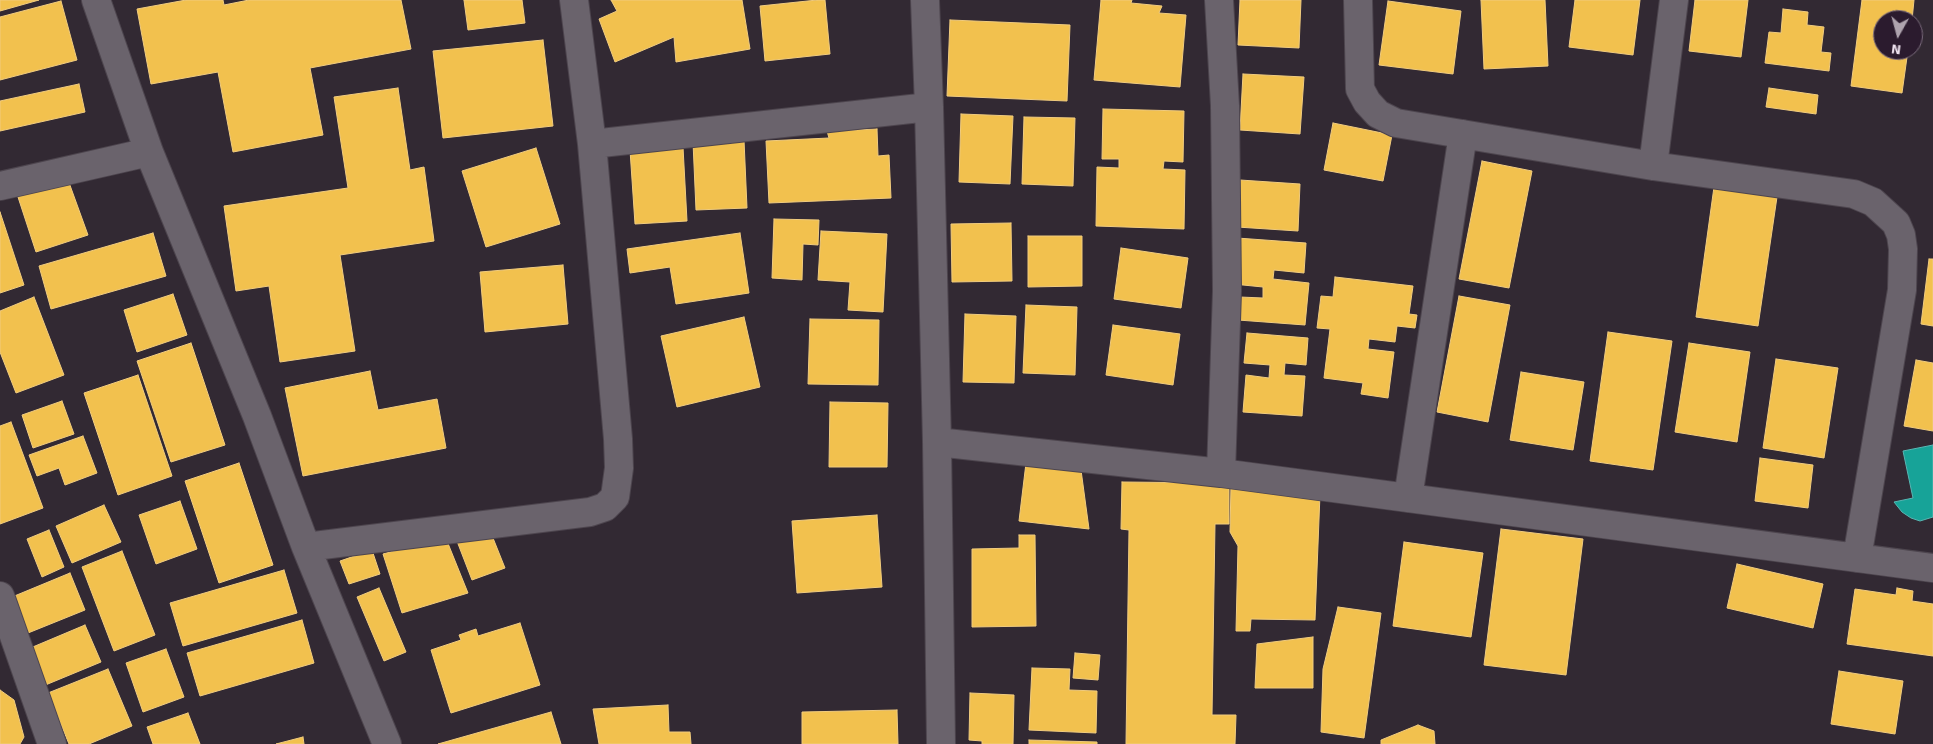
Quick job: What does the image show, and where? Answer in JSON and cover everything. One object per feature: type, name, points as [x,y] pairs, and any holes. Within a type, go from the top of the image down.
[{"type":"street","points":[[96,0],[149,152],[257,416],[306,547],[387,744]]},
{"type":"street","points":[[306,547],[590,512],[605,507],[615,497],[619,468],[618,439],[592,144],[574,0]]},
{"type":"street","points":[[925,0],[937,442],[941,744]]},
{"type":"street","points":[[1219,0],[1224,106],[1227,291],[1220,473]]},
{"type":"street","points":[[1358,0],[1360,88],[1367,102],[1378,114],[1396,123],[1653,166],[1854,194],[1873,202],[1896,222],[1901,235],[1903,249],[1902,290],[1857,558]]},
{"type":"street","points":[[1653,166],[1674,0]]},
{"type":"street","points":[[592,144],[929,107]]},
{"type":"street","points":[[1408,498],[1463,134]]},
{"type":"street","points":[[0,186],[149,152]]},
{"type":"street","points":[[937,442],[1220,473],[1933,568]]},
{"type":"street","points":[[0,596],[52,744]]},
{"type":"building: Homes","points":[[0,0],[39,0],[0,11]]},
{"type":"building: Homes","points":[[186,0],[223,0],[224,5],[249,0],[401,0],[411,49],[310,68],[323,135],[233,152],[218,72],[151,84],[137,9]]},
{"type":"building: Homes","points":[[464,0],[522,0],[525,23],[468,30]]},
{"type":"building: Homes","points":[[611,0],[742,0],[750,49],[676,62],[674,37],[615,62],[599,19],[617,11]]},
{"type":"building: Homes","points":[[825,0],[830,54],[765,61],[760,6]]},
{"type":"building: Homes","points":[[1101,0],[1132,0],[1131,3],[1162,6],[1159,13],[1186,15],[1180,87],[1094,80]]},
{"type":"building: Homes","points":[[1240,0],[1301,0],[1299,48],[1238,45]]},
{"type":"building: Homes","points":[[1481,0],[1545,0],[1548,66],[1484,69]]},
{"type":"building: Homes","points":[[1575,0],[1640,0],[1633,55],[1569,47]]},
{"type":"building: Homes","points":[[1695,0],[1748,0],[1741,57],[1689,51]]},
{"type":"building: Homes","points":[[1862,0],[1914,0],[1913,10],[1873,10],[1873,60],[1907,60],[1902,93],[1851,86]]},
{"type":"building: Homes","points":[[61,1],[77,60],[0,80],[0,17]]},
{"type":"building: Homes","points":[[1388,1],[1461,11],[1453,74],[1379,65]]},
{"type":"building: Homes","points":[[1783,9],[1808,12],[1807,25],[1824,27],[1821,52],[1831,53],[1829,71],[1765,63],[1769,32],[1781,33]]},
{"type":"building: Homes","points":[[950,20],[1070,25],[1067,101],[947,96]]},
{"type":"building: Homes","points":[[543,40],[553,126],[443,138],[433,51]]},
{"type":"building: Homes","points":[[1243,74],[1304,77],[1300,134],[1240,130]]},
{"type":"building: Homes","points":[[79,84],[85,112],[0,131],[0,101]]},
{"type":"building: Homes","points":[[398,88],[410,170],[424,167],[434,241],[340,255],[355,351],[280,362],[269,286],[236,291],[224,206],[348,188],[334,97]]},
{"type":"building: Homes","points":[[1769,88],[1818,95],[1816,114],[1766,107]]},
{"type":"building: Homes","points":[[1103,109],[1184,111],[1183,162],[1164,161],[1163,169],[1185,170],[1184,229],[1096,226],[1097,167],[1119,168],[1119,159],[1102,159]]},
{"type":"building: Homes","points":[[961,114],[1013,116],[1010,184],[959,182]]},
{"type":"building: Homes","points":[[1024,117],[1075,118],[1073,186],[1022,184]]},
{"type":"building: Homes","points":[[1333,123],[1392,135],[1383,181],[1324,170]]},
{"type":"building: Homes","points":[[877,129],[878,156],[889,155],[891,198],[769,203],[766,141],[829,138],[827,131]]},
{"type":"building: Homes","points":[[744,140],[747,208],[696,210],[693,142]]},
{"type":"building: Homes","points":[[683,147],[687,221],[635,224],[630,150]]},
{"type":"building: Homes","points":[[536,148],[560,224],[486,247],[462,171]]},
{"type":"building: Homes","points":[[1482,161],[1532,171],[1509,288],[1459,279]]},
{"type":"building: Homes","points":[[67,177],[88,235],[36,252],[17,194]]},
{"type":"building: Homes","points":[[1240,180],[1300,184],[1298,231],[1237,227]]},
{"type":"building: Homes","points":[[1714,187],[1777,197],[1758,326],[1696,317]]},
{"type":"building: Homes","points":[[0,212],[24,285],[0,293]]},
{"type":"building: Homes","points":[[774,219],[819,220],[818,245],[803,244],[802,280],[772,278]]},
{"type":"building: Homes","points":[[1011,223],[1012,281],[952,282],[951,224]]},
{"type":"building: Homes","points":[[821,231],[887,234],[883,312],[848,310],[850,282],[818,280]]},
{"type":"building: Homes","points":[[153,233],[166,276],[51,309],[39,266]]},
{"type":"building: Homes","points":[[740,233],[749,293],[676,304],[670,267],[630,273],[627,249]]},
{"type":"building: Homes","points":[[1028,236],[1082,236],[1082,286],[1028,287]]},
{"type":"building: Homes","points":[[1237,238],[1306,243],[1304,273],[1274,270],[1273,279],[1309,283],[1305,325],[1238,320],[1240,297],[1263,298],[1263,287],[1233,284]]},
{"type":"building: Homes","points":[[1121,248],[1188,258],[1181,308],[1114,299]]},
{"type":"building: Homes","points":[[1929,259],[1933,259],[1933,326],[1921,324]]},
{"type":"building: Homes","points":[[563,265],[568,324],[485,332],[480,272]]},
{"type":"building: Homes","points":[[1335,277],[1413,286],[1409,314],[1417,315],[1415,328],[1397,326],[1395,342],[1369,339],[1368,349],[1394,352],[1388,398],[1361,394],[1363,383],[1324,378],[1330,329],[1317,328],[1321,296],[1333,297]]},
{"type":"building: Homes","points":[[173,294],[187,335],[137,352],[124,310]]},
{"type":"building: Homes","points":[[1459,296],[1510,305],[1488,422],[1437,412]]},
{"type":"building: Homes","points":[[34,297],[64,375],[16,393],[0,352],[0,311]]},
{"type":"building: Homes","points":[[1026,305],[1077,307],[1075,375],[1023,373]]},
{"type":"building: Homes","points":[[965,314],[1016,316],[1014,383],[963,382]]},
{"type":"building: Homes","points":[[744,317],[760,387],[677,407],[661,336]]},
{"type":"building: Homes","points":[[810,319],[879,320],[878,385],[808,384]]},
{"type":"building: Homes","points":[[1113,325],[1180,334],[1173,385],[1106,375]]},
{"type":"building: Homes","points":[[1608,332],[1672,341],[1653,470],[1590,461]]},
{"type":"building: Homes","points":[[1247,333],[1308,338],[1306,365],[1285,363],[1284,375],[1305,376],[1302,416],[1243,412],[1246,375],[1269,378],[1270,365],[1244,363]]},
{"type":"building: Homes","points":[[191,343],[225,445],[171,462],[137,361]]},
{"type":"building: Homes","points":[[1689,343],[1750,352],[1737,442],[1675,432]]},
{"type":"building: Homes","points":[[1776,359],[1838,368],[1824,458],[1763,448]]},
{"type":"building: Homes","points":[[1916,360],[1933,363],[1933,431],[1904,426]]},
{"type":"building: Homes","points":[[370,371],[378,410],[437,399],[446,448],[303,476],[285,388]]},
{"type":"building: Homes","points":[[1521,372],[1584,382],[1573,450],[1510,440]]},
{"type":"building: Homes","points":[[138,375],[172,476],[118,495],[84,393]]},
{"type":"building: Homes","points":[[62,401],[74,434],[33,448],[22,415]]},
{"type":"building: Homes","points":[[830,402],[888,403],[887,467],[829,467]]},
{"type":"building: Homes","points":[[11,422],[43,508],[0,524],[0,426]]},
{"type":"building: Homes","points":[[83,436],[97,473],[65,485],[59,468],[37,476],[29,455]]},
{"type":"building: Homes","points":[[1760,458],[1813,465],[1808,508],[1755,501]]},
{"type":"building: Homes","points":[[239,463],[273,565],[219,583],[185,481]]},
{"type":"building: Homes","points":[[1026,463],[1081,470],[1089,529],[1019,521]]},
{"type":"building: Homes","points":[[1122,482],[1229,483],[1229,524],[1215,524],[1212,715],[1236,715],[1235,744],[1126,744],[1129,530],[1121,529]]},
{"type":"building: Homes","points":[[1231,484],[1320,494],[1315,620],[1251,619],[1250,631],[1236,631],[1238,546],[1230,532]]},
{"type":"building: Homes","points":[[180,501],[197,549],[156,564],[139,515]]},
{"type":"building: Homes","points":[[104,505],[121,542],[72,563],[56,526]]},
{"type":"building: Homes","points":[[877,515],[882,587],[797,593],[792,521]]},
{"type":"building: Homes","points":[[1501,529],[1583,539],[1566,675],[1484,665]]},
{"type":"building: Homes","points":[[49,530],[64,567],[42,577],[27,539]]},
{"type":"building: Homes","points":[[491,533],[505,568],[472,580],[455,536]]},
{"type":"building: Homes","points":[[1019,535],[1035,535],[1036,626],[972,627],[972,549],[1019,548]]},
{"type":"building: Homes","points":[[445,536],[468,593],[402,613],[383,554]]},
{"type":"building: Homes","points":[[1404,542],[1483,553],[1471,637],[1393,626]]},
{"type":"building: Homes","points":[[372,550],[380,574],[349,584],[340,561]]},
{"type":"building: Homes","points":[[122,551],[155,635],[114,651],[82,567]]},
{"type":"building: Homes","points":[[1737,564],[1823,584],[1813,628],[1727,608]]},
{"type":"building: Homes","points":[[284,570],[297,613],[183,646],[170,603]]},
{"type":"building: Homes","points":[[70,573],[85,610],[28,633],[12,597]]},
{"type":"building: Homes","points":[[379,588],[406,652],[384,661],[357,597]]},
{"type":"building: Homes","points":[[1897,588],[1913,591],[1912,601],[1933,604],[1933,656],[1847,644],[1855,589],[1896,595]]},
{"type":"building: Homes","points":[[1338,607],[1381,613],[1364,738],[1321,732],[1323,669]]},
{"type":"building: Homes","points":[[302,620],[314,663],[200,696],[187,653]]},
{"type":"building: Homes","points":[[520,623],[540,685],[451,713],[431,650],[461,640],[459,635],[476,629],[478,636]]},
{"type":"building: Homes","points":[[85,625],[101,662],[43,686],[28,649]]},
{"type":"building: Homes","points":[[1313,637],[1313,688],[1255,688],[1257,644]]},
{"type":"building: Homes","points":[[166,649],[184,697],[143,712],[126,663]]},
{"type":"building: Homes","points":[[1075,653],[1100,655],[1098,680],[1073,678]]},
{"type":"building: Homes","points":[[1032,668],[1070,669],[1069,690],[1097,691],[1096,733],[1029,730]]},
{"type":"building: Homes","points":[[108,669],[132,726],[89,744],[69,744],[48,693]]},
{"type":"building: Homes","points":[[1839,671],[1903,681],[1895,734],[1831,724]]},
{"type":"building: Homes","points":[[0,690],[14,700],[24,737],[20,744],[0,744]]},
{"type":"building: Homes","points":[[970,693],[1014,695],[1013,744],[982,744],[982,741],[969,740]]},
{"type":"building: Homes","points":[[668,705],[669,732],[690,732],[691,744],[599,744],[593,709]]},
{"type":"building: Homes","points":[[897,710],[898,744],[802,744],[802,712]]},
{"type":"building: Homes","points":[[551,712],[561,744],[438,744]]},
{"type":"building: Homes","points":[[188,713],[200,744],[153,744],[147,727]]},
{"type":"building: Homes","points":[[1418,725],[1434,731],[1435,744],[1381,744],[1381,740]]},
{"type":"building: Homes","points":[[303,737],[304,744],[276,744]]},
{"type":"building: Homes","points":[[1029,740],[1097,742],[1097,744],[1029,744]]},
{"type":"building: Public","points":[[1933,445],[1933,517],[1920,521],[1902,512],[1894,502],[1913,498],[1903,451]]}]
